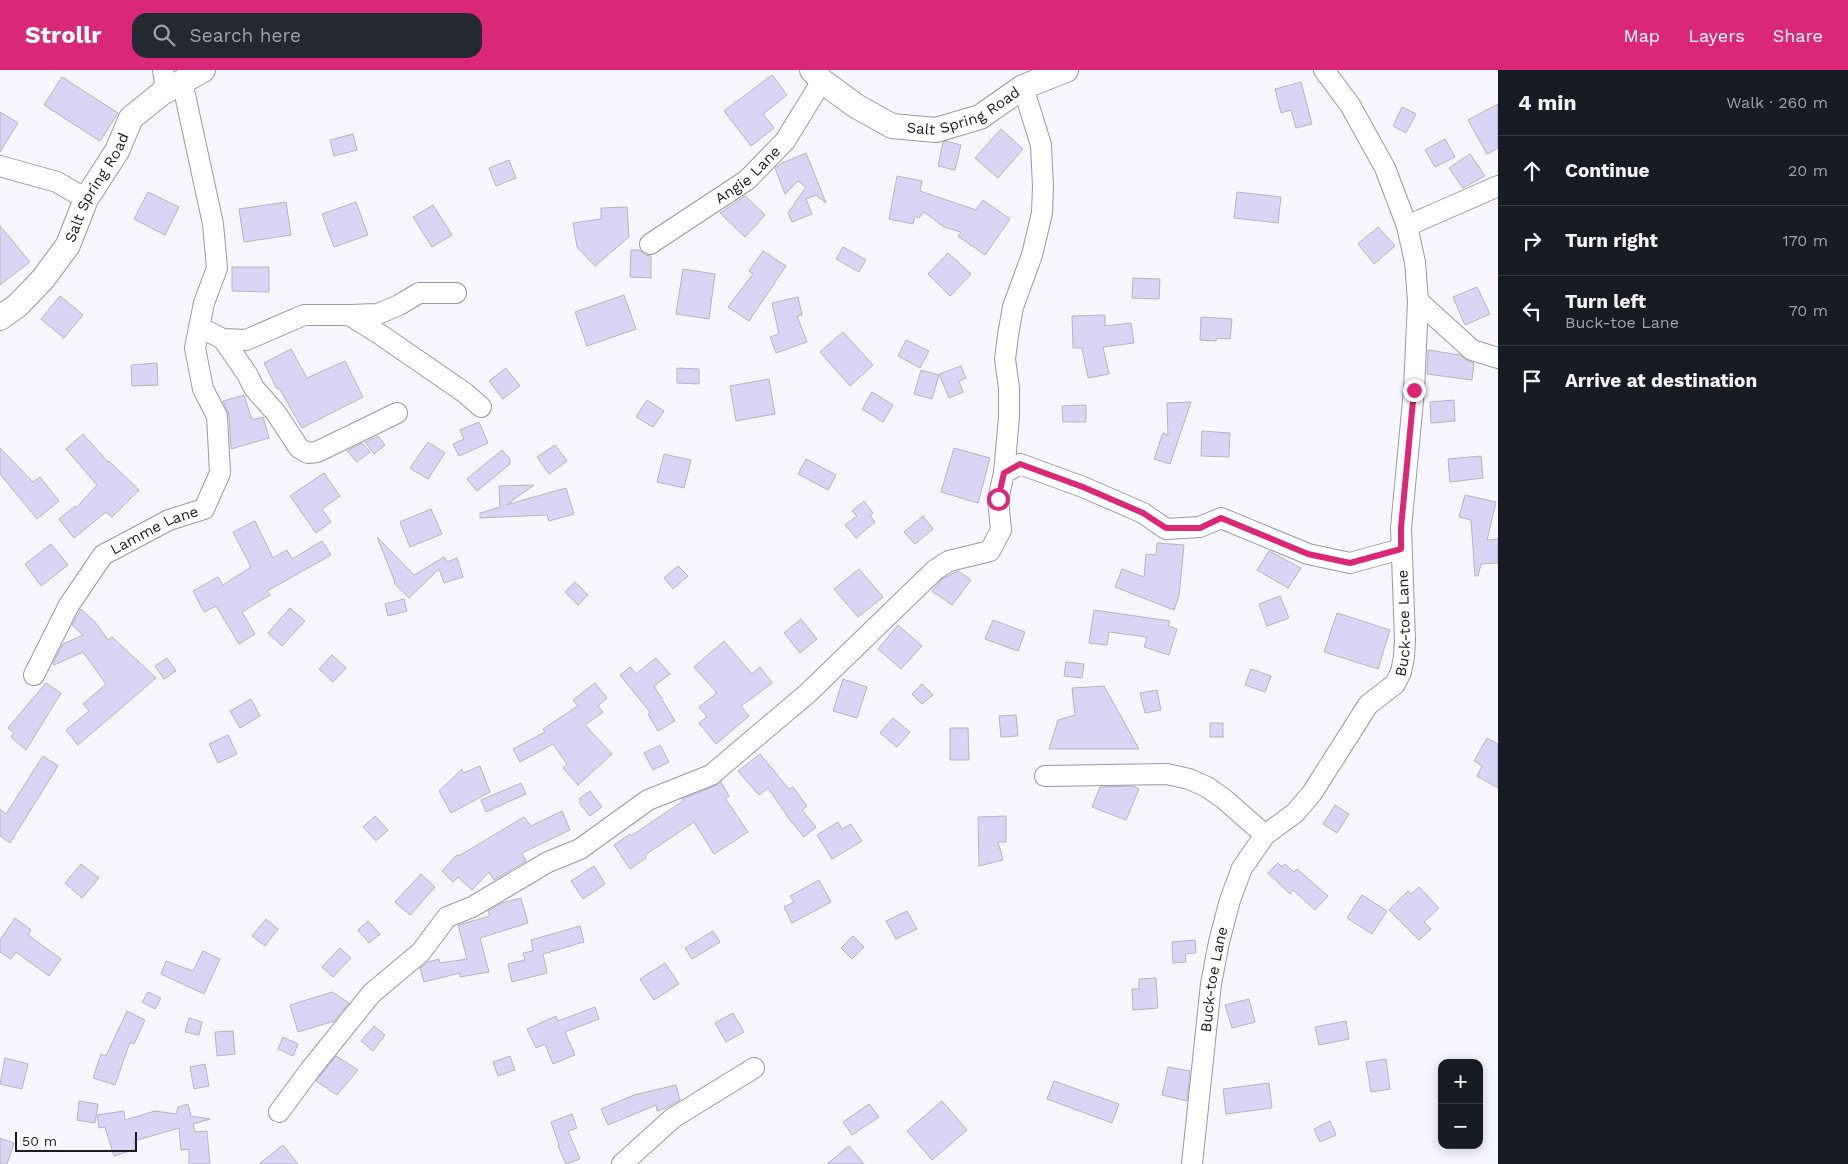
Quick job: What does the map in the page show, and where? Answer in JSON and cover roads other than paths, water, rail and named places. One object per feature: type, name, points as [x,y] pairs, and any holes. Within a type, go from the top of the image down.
[{"type":"street","name":"Salt Spring Road","points":[[0,318],[18,305],[43,279],[68,245],[86,199],[117,151],[131,118],[169,81],[203,70]]},
{"type":"street","name":"Salt Spring Road","points":[[817,76],[856,106],[892,126],[936,130],[980,117],[1023,87],[1066,70]]},
{"type":"street","name":"Buck-toe Lane","points":[[1192,1164],[1210,984],[1230,900],[1242,868],[1265,835],[1295,813],[1312,793],[1368,705],[1395,684],[1404,657],[1401,528],[1414,390],[1418,301],[1415,262],[1407,226],[1385,168],[1350,105],[1324,70]]},
{"type":"street","name":"Angie Lane","points":[[650,244],[747,180],[785,141],[817,76]]},
{"type":"street","name":"Lamme Lane","points":[[34,675],[69,605],[103,555],[169,520],[204,509],[220,472],[217,416],[203,388],[195,348],[204,303],[217,268],[213,224],[169,81]]},
{"type":"street","points":[[279,1112],[372,993],[421,952],[447,917],[472,907],[548,862],[580,849],[648,800],[710,775],[808,693],[936,570],[949,561],[990,551],[1001,530],[998,499],[1004,473],[1009,417],[1009,388],[1005,359],[1012,307],[1032,255],[1042,213],[1041,145],[1023,87]]},
{"type":"street","points":[[0,166],[57,182],[86,199]]},
{"type":"street","points":[[1407,226],[1498,186]]},
{"type":"street","points":[[199,327],[223,339],[246,340],[304,314],[378,314],[399,305],[420,292],[456,292]]},
{"type":"street","points":[[1418,301],[1472,350],[1498,358]]},
{"type":"street","points":[[349,315],[378,332],[465,393],[481,407]]},
{"type":"street","points":[[223,339],[248,374],[254,388],[276,413],[298,448],[308,453],[317,452],[397,413]]},
{"type":"street","points":[[1004,473],[1020,464],[1083,487],[1143,513],[1166,528],[1200,528],[1221,518],[1308,554],[1350,563],[1401,549]]},
{"type":"street","points":[[1045,776],[1167,774],[1189,779],[1207,787],[1224,799],[1265,835]]},
{"type":"street","points":[[622,1164],[673,1118],[754,1068]]}]
